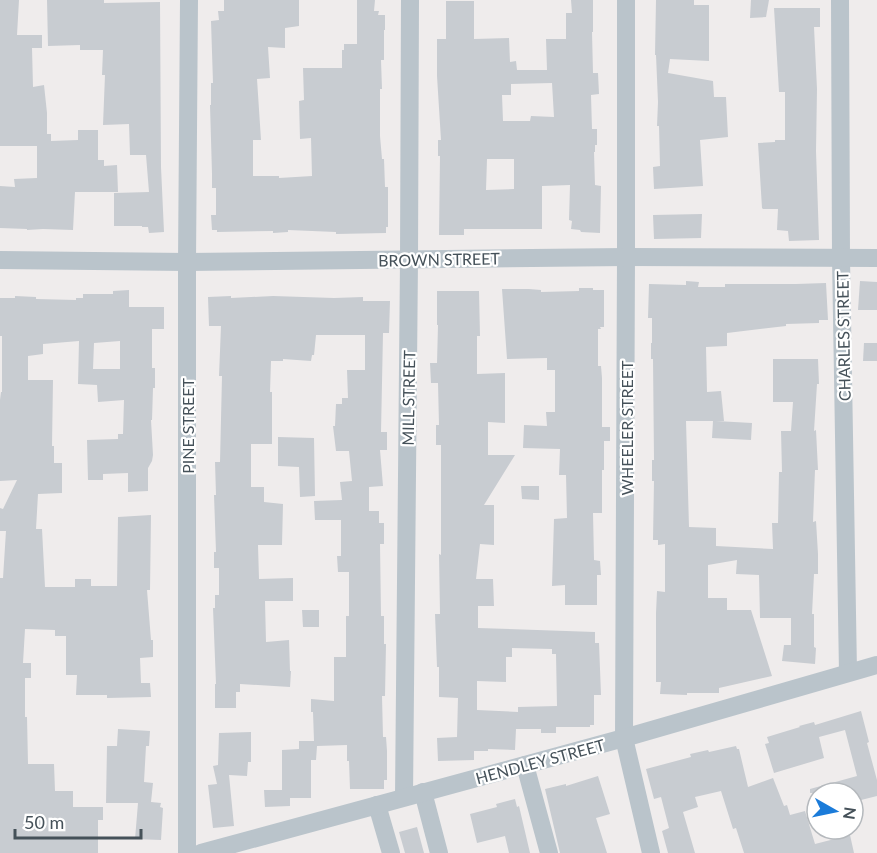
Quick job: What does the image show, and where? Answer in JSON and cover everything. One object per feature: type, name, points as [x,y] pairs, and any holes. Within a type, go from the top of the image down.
[{"type":"street","name":"PINE STREET","points":[[187,853],[189,0]]},
{"type":"street","name":"MILL STREET","points":[[404,797],[410,260],[410,0]]},
{"type":"street","name":"WHEELER STREET","points":[[626,0],[624,738],[651,853]]},
{"type":"street","name":"CHARLES STREET","points":[[840,0],[841,258],[848,672]]},
{"type":"street","name":"BROWN STREET","points":[[0,260],[187,262],[626,257],[877,258]]},
{"type":"street","name":"HENDLEY STREET","points":[[201,853],[624,738],[877,665]]},
{"type":"street","points":[[525,765],[549,853]]},
{"type":"street","points":[[423,792],[440,853]]},
{"type":"street","points":[[377,805],[391,853]]},
{"type":"building","points":[[0,0],[19,0],[17,35],[42,35],[42,48],[32,48],[33,87],[44,85],[47,134],[51,134],[51,141],[78,140],[78,130],[98,130],[98,160],[104,160],[104,166],[117,165],[118,192],[75,192],[73,230],[0,228],[0,186],[15,187],[14,179],[37,178],[37,146],[0,146]]},
{"type":"building","points":[[47,0],[104,0],[104,3],[160,2],[161,167],[164,232],[149,233],[148,227],[142,226],[114,226],[114,193],[149,192],[146,155],[130,155],[129,124],[103,125],[105,75],[102,75],[103,50],[80,50],[80,45],[48,46]]},
{"type":"building","points":[[224,0],[299,0],[299,26],[285,28],[285,48],[268,47],[270,78],[257,79],[261,140],[253,140],[253,176],[279,176],[279,178],[312,176],[311,138],[300,139],[299,101],[304,100],[303,68],[342,68],[344,44],[357,44],[357,0],[375,0],[374,11],[379,11],[378,15],[385,15],[384,60],[381,60],[380,136],[385,187],[388,187],[386,233],[336,234],[336,232],[288,230],[288,232],[273,233],[273,231],[217,232],[217,230],[212,230],[211,215],[216,215],[216,188],[212,188],[211,21],[219,20],[218,11],[224,11]]},
{"type":"building","points":[[571,0],[593,0],[593,73],[598,73],[599,94],[591,95],[592,129],[597,129],[597,145],[595,145],[594,152],[595,185],[601,186],[600,233],[571,229],[570,185],[542,186],[542,229],[464,229],[464,235],[439,235],[440,156],[438,156],[438,140],[441,140],[437,39],[446,39],[446,1],[474,1],[474,39],[509,38],[510,62],[516,61],[517,70],[547,70],[546,39],[566,39],[566,13],[572,13]],"holes":[[[552,83],[554,117],[531,116],[530,121],[503,121],[502,95],[511,95],[511,84]],[[487,159],[514,159],[514,189],[486,190]]]},
{"type":"building","points":[[656,0],[694,0],[694,5],[709,5],[709,61],[670,59],[668,73],[713,81],[714,97],[726,97],[728,137],[700,140],[703,186],[654,189],[653,167],[660,166],[655,55]]},
{"type":"building","points":[[751,0],[769,0],[766,17],[750,18]]},
{"type":"building","points":[[774,8],[820,8],[820,27],[814,27],[819,240],[789,241],[788,231],[777,230],[778,209],[762,208],[758,143],[785,140],[785,92],[779,92]]},
{"type":"building","points":[[702,214],[701,238],[654,239],[653,215]]},
{"type":"building","points":[[686,281],[699,282],[698,287],[725,287],[725,284],[826,283],[828,320],[819,320],[819,323],[786,324],[786,326],[727,333],[727,346],[706,347],[707,392],[721,391],[724,421],[716,421],[752,423],[751,440],[712,438],[713,421],[686,421],[689,527],[716,528],[716,546],[773,549],[772,523],[778,523],[779,472],[782,472],[781,431],[791,431],[793,402],[773,402],[773,359],[818,359],[819,384],[817,384],[814,431],[816,430],[818,470],[815,470],[813,522],[816,521],[818,574],[814,574],[812,614],[814,614],[815,664],[782,661],[784,645],[791,645],[791,618],[760,618],[759,575],[736,574],[737,560],[708,565],[708,598],[727,598],[727,610],[751,610],[772,676],[719,688],[719,693],[687,693],[687,695],[660,694],[661,682],[656,682],[657,591],[665,592],[665,544],[658,545],[658,540],[653,540],[653,359],[651,359],[652,318],[648,318],[649,284],[686,285]]},
{"type":"building","points":[[860,281],[877,282],[877,310],[858,310]]},
{"type":"building","points":[[579,288],[604,290],[604,327],[598,329],[598,366],[601,366],[602,378],[602,427],[610,427],[610,441],[604,441],[602,513],[593,513],[594,560],[600,561],[601,575],[597,575],[597,605],[565,605],[565,585],[552,586],[554,519],[567,518],[566,475],[559,475],[560,449],[523,448],[524,425],[547,426],[546,412],[555,412],[555,370],[547,370],[547,358],[507,359],[502,289],[529,289],[541,290],[541,292],[579,291]]},
{"type":"building","points":[[129,290],[129,307],[164,307],[164,329],[152,329],[152,368],[155,368],[155,388],[153,388],[151,420],[153,455],[148,468],[148,491],[128,492],[128,473],[103,474],[103,480],[88,480],[87,440],[118,439],[118,434],[123,434],[124,400],[98,402],[97,385],[78,384],[79,341],[43,344],[43,354],[28,356],[28,380],[53,380],[52,446],[54,446],[54,463],[62,463],[62,493],[38,494],[36,529],[42,529],[45,587],[75,587],[75,579],[91,579],[91,586],[117,586],[118,517],[151,515],[150,590],[147,590],[153,657],[140,658],[141,683],[150,683],[151,697],[107,698],[107,695],[76,695],[77,675],[66,675],[66,636],[55,636],[55,630],[25,629],[23,663],[31,663],[31,678],[25,678],[28,764],[54,764],[55,791],[73,791],[73,807],[103,807],[103,820],[98,820],[98,853],[0,853],[0,578],[3,578],[6,531],[0,531],[0,508],[3,509],[17,480],[0,481],[2,336],[0,336],[0,298],[15,298],[15,296],[76,300],[76,298],[83,298],[83,294],[113,294],[113,291]],"holes":[[[120,341],[120,369],[93,369],[94,343]]]},
{"type":"building","points":[[437,291],[479,291],[480,336],[477,336],[477,374],[505,373],[505,423],[488,422],[488,455],[515,455],[484,505],[494,505],[494,545],[480,544],[476,579],[493,579],[494,606],[478,606],[478,628],[595,632],[595,643],[599,643],[601,695],[594,695],[594,725],[556,727],[556,733],[541,733],[541,729],[516,729],[515,750],[474,751],[474,760],[438,761],[437,738],[457,737],[458,698],[439,697],[439,667],[437,667],[435,614],[440,614],[441,445],[436,445],[436,425],[439,425],[438,383],[431,383],[430,363],[437,363]],"holes":[[[512,648],[552,649],[552,654],[556,654],[557,706],[518,707],[518,712],[477,710],[477,681],[506,682],[506,657],[512,657]]]},
{"type":"building","points":[[231,296],[231,298],[363,297],[363,301],[390,301],[389,333],[383,333],[381,432],[387,432],[387,450],[380,450],[383,486],[369,487],[369,511],[379,511],[379,523],[384,523],[384,544],[380,544],[381,616],[384,616],[384,644],[386,644],[385,696],[382,696],[383,737],[386,737],[387,751],[387,780],[384,780],[384,789],[350,789],[347,745],[317,746],[316,760],[311,760],[311,798],[290,798],[290,806],[265,807],[264,790],[282,790],[282,750],[299,749],[299,741],[314,741],[311,699],[334,701],[334,657],[346,657],[349,572],[338,572],[337,556],[341,556],[341,520],[315,520],[314,501],[342,500],[340,482],[352,481],[349,451],[336,451],[333,426],[335,426],[336,404],[342,404],[342,398],[348,398],[347,370],[365,370],[365,335],[316,335],[314,355],[311,361],[283,359],[283,361],[271,361],[272,444],[251,444],[251,487],[264,487],[264,502],[283,504],[282,545],[258,545],[259,579],[293,578],[293,601],[265,601],[266,642],[289,640],[290,687],[240,684],[240,692],[236,692],[236,708],[215,708],[213,608],[215,608],[215,595],[219,595],[219,568],[214,568],[214,552],[216,552],[214,495],[216,495],[215,462],[220,462],[222,376],[219,376],[221,326],[209,326],[208,297]]},
{"type":"building","points":[[864,343],[877,343],[877,361],[863,361]]},
{"type":"building","points":[[278,437],[314,438],[315,496],[300,497],[299,467],[278,466]]},
{"type":"building","points":[[521,486],[539,486],[539,500],[522,499]]},
{"type":"building","points":[[302,610],[319,610],[319,627],[303,627]]},
{"type":"building","points":[[861,711],[877,780],[877,796],[865,799],[865,781],[839,781],[857,776],[845,730],[819,737],[824,758],[774,773],[765,744],[769,743],[767,737],[814,722],[815,725]]},
{"type":"building","points":[[118,729],[150,731],[149,746],[146,746],[144,782],[153,783],[151,802],[161,803],[160,807],[163,808],[161,840],[135,839],[138,803],[106,803],[107,746],[117,746]]},
{"type":"building","points":[[251,732],[251,762],[248,762],[247,776],[229,775],[234,826],[213,828],[208,785],[217,784],[213,766],[218,765],[219,733]]},
{"type":"building","points":[[736,746],[739,749],[748,787],[773,778],[790,815],[805,811],[805,841],[814,841],[815,844],[827,841],[851,841],[854,853],[744,853],[736,828],[733,829],[721,791],[695,797],[698,807],[683,812],[695,853],[668,853],[662,831],[669,828],[661,797],[654,799],[646,769],[691,757],[690,754],[708,750],[709,752]]},
{"type":"building","points":[[598,776],[610,814],[596,818],[607,853],[560,853],[545,789],[566,784],[566,786]]},
{"type":"building","points":[[515,799],[517,807],[519,806],[530,853],[509,853],[505,836],[477,843],[470,814],[497,807],[496,804]]},
{"type":"building","points":[[417,827],[424,853],[405,853],[399,832]]}]
